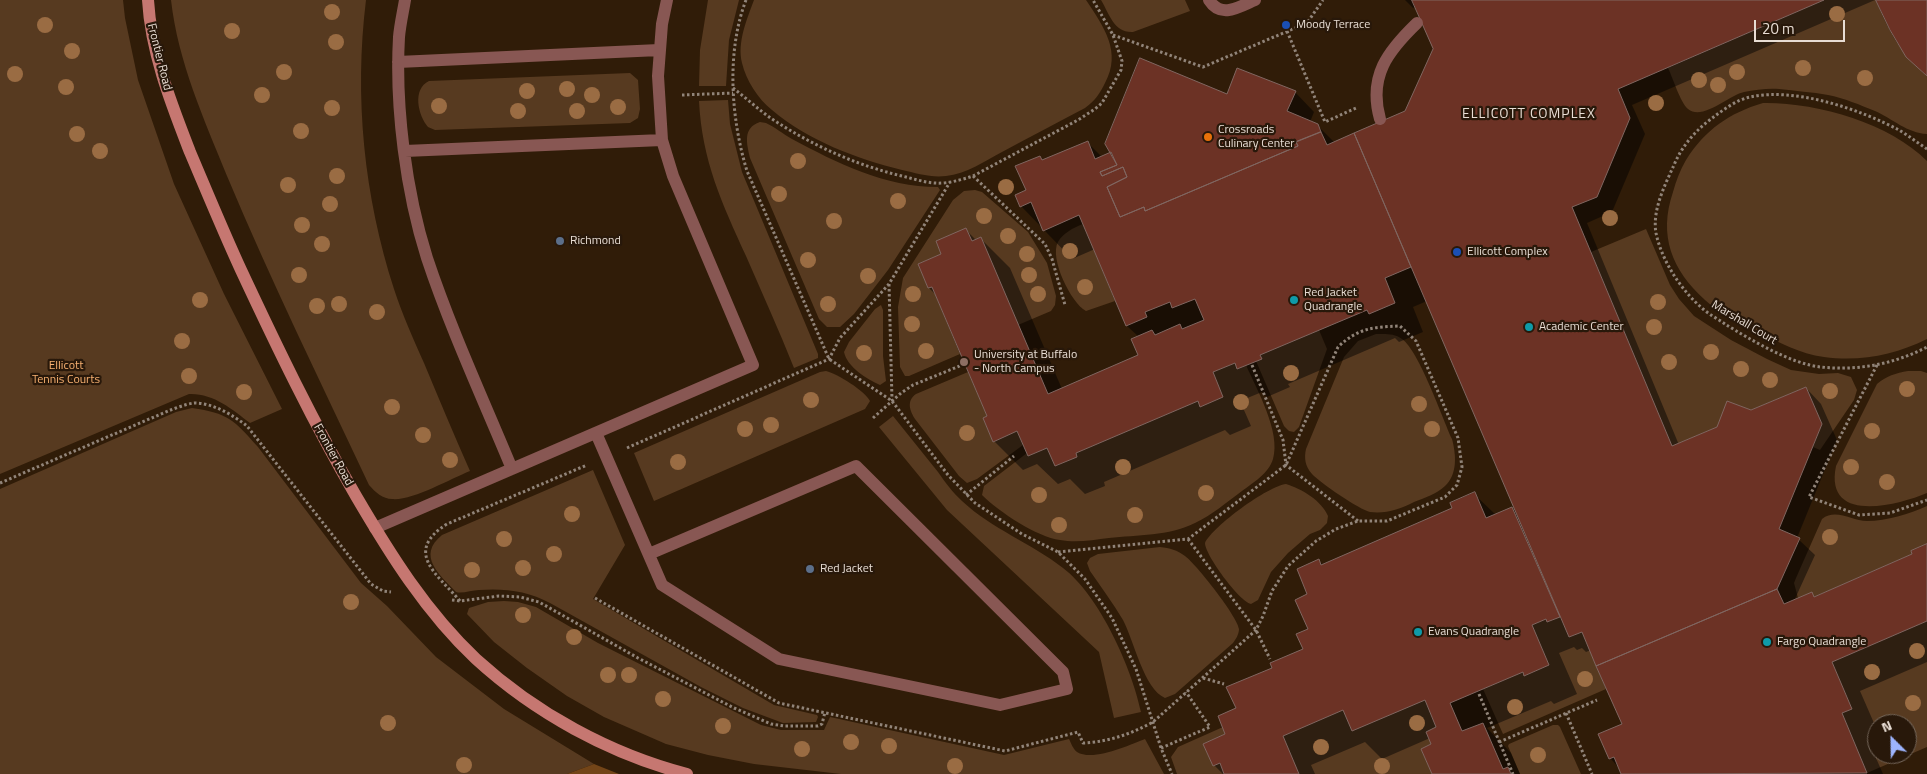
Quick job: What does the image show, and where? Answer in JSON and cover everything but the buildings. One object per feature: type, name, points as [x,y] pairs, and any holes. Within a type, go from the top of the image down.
[{"type":"street","name":"Frontier Road","points":[[148,0],[148,14],[163,82],[220,224],[281,356],[321,436],[394,561],[454,636],[501,680],[541,709],[598,741],[632,756],[687,774]]},
{"type":"lane","points":[[405,0],[399,35],[398,62],[400,107],[409,184],[427,256],[449,319],[512,469]]},
{"type":"lane","points":[[374,528],[752,365],[672,176],[662,140],[658,76],[659,50],[667,0]]},
{"type":"lane","points":[[1209,0],[1216,8],[1229,11],[1255,0]]},
{"type":"lane","points":[[1380,119],[1377,108],[1378,84],[1383,64],[1396,44],[1417,24]]},
{"type":"lane","points":[[398,62],[659,50]]},
{"type":"lane","points":[[405,152],[662,140]]},
{"type":"lane","points":[[596,433],[662,585],[779,658],[1000,705],[1067,689],[1063,672],[856,466],[649,554]]},
{"type":"path","points":[[746,0],[735,48],[733,93],[737,128],[747,171],[829,359],[892,401],[948,475],[975,503],[1022,534],[1058,552],[1086,578],[1112,618],[1136,668],[1161,748],[1172,774]]},
{"type":"path","points":[[734,88],[772,119],[852,162],[895,175],[928,182],[961,180],[973,176],[1095,110],[1102,103],[1121,70],[1122,61],[1113,35],[1093,0]]},
{"type":"path","points":[[1113,35],[1203,67],[1307,23],[1323,0]]},
{"type":"path","points":[[1287,31],[1325,122],[1358,108]]},
{"type":"path","points":[[699,94],[733,93]]},
{"type":"path","name":"Marshall Court","points":[[1927,149],[1899,131],[1855,112],[1812,98],[1774,94],[1749,97],[1726,107],[1700,127],[1679,152],[1664,187],[1656,214],[1656,232],[1662,250],[1677,280],[1704,310],[1744,335],[1788,357],[1819,367],[1852,368],[1897,360],[1927,347]]},
{"type":"path","points":[[973,176],[1045,244],[1052,259],[1065,305]]},
{"type":"path","points":[[829,359],[840,338],[889,284],[950,182]]},
{"type":"path","points":[[889,284],[892,401]]},
{"type":"path","points":[[595,598],[779,703],[1005,751],[1078,732],[1083,743],[1099,742],[1136,732],[1153,722],[1256,630],[1272,590],[1288,566],[1316,541],[1336,529],[1358,522],[1387,521],[1445,498],[1457,485],[1462,467],[1458,438],[1416,341],[1400,326],[1370,328],[1348,337],[1338,347],[1286,465],[1188,540],[1058,552]]},
{"type":"path","points":[[873,418],[913,385],[962,365]]},
{"type":"path","points":[[1252,365],[1283,440],[1286,465],[1358,522]]},
{"type":"path","points":[[1877,365],[1809,497],[1859,515],[1890,513],[1927,500]]},
{"type":"path","points":[[966,495],[1014,456]]},
{"type":"path","points":[[1188,540],[1256,630],[1270,659]]},
{"type":"path","points":[[1203,678],[1224,684]]},
{"type":"path","points":[[1161,748],[1210,727],[1186,692]]},
{"type":"path","points":[[1478,694],[1513,774]]},
{"type":"path","points":[[1499,742],[1597,700]]},
{"type":"path","points":[[1566,713],[1592,774]]},
{"type":"shaded area","name":"University at Buffalo - North Campus","points":[[0,0],[1927,0],[1927,774],[0,774]]},
{"type":"shaded area","points":[[594,764],[619,774],[567,774]]},
{"type":"green space","name":"Ellicott Tennis Courts","points":[[0,0],[123,0],[138,80],[174,184],[224,294],[282,409],[250,423],[229,407],[214,399],[198,394],[189,394],[0,474]]},
{"type":"green space","points":[[171,0],[366,0],[361,73],[362,110],[364,146],[375,218],[401,308],[470,471],[431,489],[400,499],[385,498],[369,485],[279,293],[227,176],[201,112],[179,46]]},
{"type":"green space","points":[[708,0],[739,0],[729,40],[726,86],[699,86],[700,50]]},
{"type":"green space","points":[[754,0],[1086,0],[1109,40],[1112,61],[1110,72],[1099,93],[1092,103],[1085,108],[968,170],[946,176],[924,175],[868,160],[833,147],[786,121],[767,106],[757,95],[750,82],[742,63],[741,55],[742,39]]},
{"type":"green space","points":[[1101,0],[1185,0],[1190,11],[1133,32],[1127,32],[1121,30],[1113,22]]},
{"type":"green space","points":[[1824,0],[1876,0],[1902,50],[1927,76],[1927,134],[1913,131],[1875,111],[1852,102],[1834,96],[1810,92],[1762,89],[1738,94],[1701,112],[1694,112],[1685,106],[1668,68]]},
{"type":"green space","points":[[630,73],[638,80],[640,109],[638,118],[630,123],[435,130],[428,127],[424,122],[419,109],[420,90],[429,81]]},
{"type":"green space","points":[[728,100],[730,124],[742,172],[818,354],[818,358],[794,368],[721,199],[704,143],[699,101]]},
{"type":"green space","points":[[1763,103],[1805,106],[1851,117],[1893,136],[1927,161],[1927,339],[1890,353],[1864,358],[1851,359],[1815,355],[1781,343],[1723,313],[1705,300],[1684,277],[1671,251],[1667,223],[1674,188],[1680,172],[1693,149],[1710,131],[1739,112]]},
{"type":"green space","points":[[760,122],[766,123],[826,157],[862,172],[899,183],[938,187],[940,190],[888,270],[854,314],[840,327],[827,327],[819,319],[750,158],[747,142],[748,132],[750,128]]},
{"type":"green space","points":[[975,190],[982,192],[1028,232],[1047,263],[1056,296],[1055,305],[1051,311],[1018,325],[972,241],[936,241],[941,254],[918,264],[928,288],[932,287],[960,354],[905,376],[900,367],[898,307],[903,278],[953,200],[964,191]]},
{"type":"green space","points":[[1083,224],[1115,301],[1086,311],[1068,290],[1056,258],[1058,242],[1072,229]]},
{"type":"green space","points":[[1646,229],[1670,285],[1694,316],[1731,340],[1791,370],[1819,374],[1838,373],[1851,377],[1857,390],[1854,400],[1820,450],[1813,447],[1822,424],[1806,387],[1751,410],[1728,402],[1717,427],[1672,446],[1591,252]]},
{"type":"green space","points":[[881,305],[883,310],[883,356],[886,381],[880,385],[853,367],[844,352],[849,342],[875,309]]},
{"type":"green space","points":[[1319,330],[1327,349],[1299,427],[1294,432],[1289,431],[1284,426],[1256,361],[1262,359],[1260,355]]},
{"type":"green space","points":[[1376,334],[1389,334],[1399,337],[1409,346],[1430,385],[1452,439],[1455,457],[1452,476],[1442,489],[1387,512],[1370,512],[1340,495],[1312,474],[1308,468],[1305,456],[1306,449],[1344,357],[1358,341]]},
{"type":"green space","points":[[1235,363],[1237,369],[1246,365],[1267,411],[1274,436],[1275,448],[1273,459],[1268,469],[1260,477],[1201,520],[1164,533],[1066,541],[1051,538],[1030,529],[998,509],[982,495],[984,486],[1027,453],[1028,456],[1047,448],[1055,466],[1077,457],[1076,453],[1198,401],[1200,407],[1223,397],[1213,372]]},
{"type":"green space","points":[[826,371],[844,379],[863,393],[870,401],[865,409],[654,501],[634,453]]},
{"type":"green space","points":[[1908,371],[1927,373],[1927,493],[1914,498],[1881,505],[1865,506],[1851,503],[1841,497],[1835,484],[1836,466],[1877,384],[1891,375]]},
{"type":"green space","points":[[968,372],[987,416],[983,418],[993,442],[1017,431],[1023,445],[977,479],[967,483],[959,476],[915,419],[910,403],[916,394]]},
{"type":"green space","points":[[192,408],[222,415],[243,430],[361,583],[387,606],[436,657],[504,709],[594,764],[567,774],[0,774],[0,489],[176,412]]},
{"type":"green space","points":[[893,416],[962,501],[986,520],[1051,559],[1076,580],[1101,614],[1122,654],[1137,694],[1141,712],[1114,718],[1099,652],[947,510],[879,427]]},
{"type":"green space","points":[[593,470],[625,545],[593,599],[774,705],[817,715],[816,722],[783,723],[743,708],[701,687],[542,599],[516,591],[476,590],[456,592],[433,565],[431,550],[434,543],[442,535]]},
{"type":"green space","points":[[1286,484],[1305,492],[1321,505],[1328,516],[1327,523],[1320,530],[1310,534],[1288,553],[1271,572],[1258,600],[1251,604],[1231,587],[1210,557],[1205,543],[1229,517],[1267,492]]},
{"type":"green space","points":[[1927,506],[1927,544],[1911,551],[1912,554],[1814,597],[1798,598],[1794,583],[1822,519],[1827,516],[1838,515],[1867,521],[1882,520]]},
{"type":"green space","points":[[1160,547],[1176,551],[1190,561],[1207,579],[1232,614],[1239,629],[1233,643],[1175,694],[1165,698],[1151,685],[1145,675],[1123,620],[1090,571],[1087,563],[1090,558],[1098,554]]},
{"type":"green space","points":[[488,602],[518,602],[536,607],[598,643],[761,725],[781,730],[824,730],[830,717],[1004,755],[1069,739],[1077,752],[1084,755],[1101,754],[1145,739],[1164,774],[841,774],[754,764],[666,744],[604,717],[567,696],[494,642],[467,614],[469,608]]},
{"type":"green space","points":[[1560,617],[1569,637],[1582,632],[1606,689],[1503,734],[1483,689],[1523,672],[1525,676],[1549,665],[1532,625],[1546,619],[1548,622]]},
{"type":"green space","points":[[1927,621],[1927,747],[1917,751],[1917,714],[1867,714],[1867,764],[1888,764],[1867,773],[1842,713],[1852,708],[1832,662]]},
{"type":"green space","points":[[1425,700],[1436,727],[1426,732],[1431,744],[1421,749],[1432,774],[1299,774],[1283,736],[1343,710]]},
{"type":"green space","points":[[1553,725],[1560,727],[1581,774],[1520,774],[1508,746],[1509,744]]},
{"type":"green space","points":[[1223,727],[1225,734],[1203,744],[1213,766],[1220,763],[1224,774],[1177,774],[1171,757],[1178,747]]},
{"type":"place","name":"Moody Terrace","points":[[1286,25]]},
{"type":"place","name":"Crossroads Culinary Center","points":[[1208,137]]},
{"type":"place","name":"Richmond","points":[[560,241]]},
{"type":"place","name":"Ellicott Complex","points":[[1457,252]]},
{"type":"place","name":"Red Jacket Quadrangle","points":[[1294,300]]},
{"type":"place","name":"Academic Center","points":[[1529,327]]},
{"type":"place","name":"University at Buffalo - North Campus","points":[[964,362]]},
{"type":"place","name":"Red Jacket","points":[[810,569]]},
{"type":"place","name":"Evans Quadrangle","points":[[1418,632]]},
{"type":"place","name":"Fargo Quadrangle","points":[[1767,642]]},
{"type":"district","name":"ELLICOTT COMPLEX","points":[[1529,115]]}]
